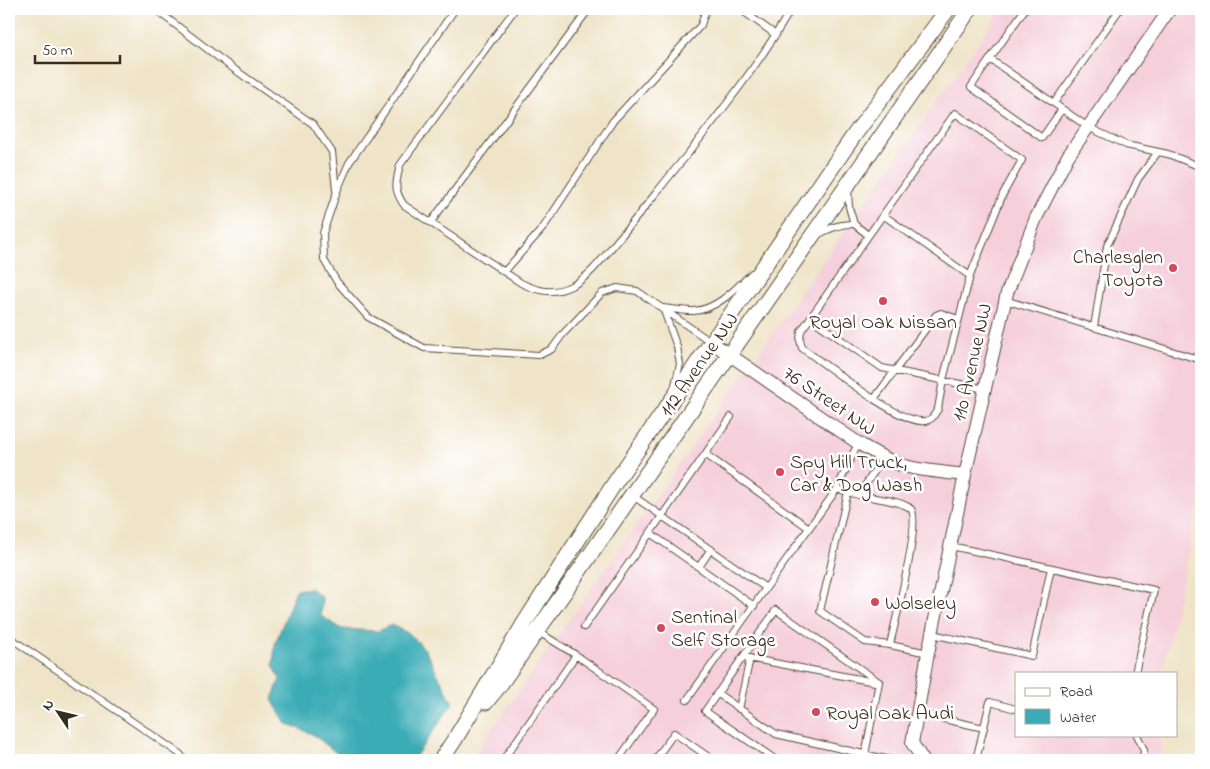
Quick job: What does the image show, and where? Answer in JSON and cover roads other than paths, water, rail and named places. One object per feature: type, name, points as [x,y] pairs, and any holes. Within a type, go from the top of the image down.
[{"type":"street","name":"112 Avenue NW","points":[[441,760],[525,622],[672,398],[855,134],[948,9]]},
{"type":"street","name":"112 Avenue NW","points":[[455,739],[499,686],[970,9]]},
{"type":"street","name":"110 Avenue NW","points":[[923,760],[912,743],[928,653],[965,475],[1005,300],[1020,254],[1048,191],[1068,156],[1170,9]]},
{"type":"street","name":"76 Street NW","points":[[711,342],[858,444],[902,465],[965,475]]},
{"type":"lane","points":[[155,9],[231,67],[313,124],[332,152],[336,191]]},
{"type":"lane","points":[[455,9],[349,163],[336,191],[323,233],[324,260],[337,282],[368,317],[424,348],[539,356],[552,350],[562,334],[602,293],[617,288],[637,291],[711,342]]},
{"type":"lane","points":[[515,9],[400,165],[396,180],[397,194],[404,205],[504,272],[536,291],[552,292],[571,286],[588,274],[632,223],[727,104],[776,35],[791,9]]},
{"type":"lane","points":[[431,222],[589,9]]},
{"type":"lane","points":[[504,272],[543,228],[614,120],[701,25],[706,9]]},
{"type":"lane","points":[[740,9],[776,35]]},
{"type":"lane","points":[[1025,9],[971,87],[1042,138],[1062,109]]},
{"type":"lane","points":[[1054,103],[1120,9]]},
{"type":"lane","points":[[990,59],[1088,127],[1126,145],[1168,154],[1201,167]]},
{"type":"lane","points":[[955,113],[1022,160],[1003,194],[970,276],[943,380],[938,409],[928,420],[921,422],[911,419],[874,399],[802,348],[800,340],[801,331],[883,215],[955,113]]},
{"type":"lane","points":[[1094,327],[1106,246],[1138,179],[1158,152]]},
{"type":"lane","points":[[848,185],[849,207],[854,224],[868,235]]},
{"type":"lane","points":[[883,215],[970,276]]},
{"type":"lane","points":[[810,237],[836,226],[854,224]]},
{"type":"lane","points":[[663,308],[694,311],[711,307],[731,292],[772,255]]},
{"type":"lane","points":[[1005,300],[1201,360]]},
{"type":"lane","points":[[663,308],[677,347],[680,364],[672,398]]},
{"type":"lane","points":[[874,399],[936,315],[941,313],[958,319]]},
{"type":"lane","points":[[810,318],[882,368],[985,389]]},
{"type":"lane","points":[[584,627],[731,417]]},
{"type":"lane","points":[[687,700],[837,489],[858,444]]},
{"type":"lane","points":[[705,454],[809,528]]},
{"type":"lane","points":[[862,496],[864,487],[884,457]]},
{"type":"lane","points":[[837,489],[901,504],[910,507],[913,511],[914,537],[890,645]]},
{"type":"lane","points":[[848,492],[820,611],[865,642],[928,653]]},
{"type":"lane","points":[[632,495],[766,588]]},
{"type":"lane","points":[[650,533],[754,606]]},
{"type":"lane","points":[[951,546],[1154,590],[1135,672]]},
{"type":"lane","points":[[698,567],[711,550]]},
{"type":"lane","points":[[932,634],[1032,656],[1051,568]]},
{"type":"lane","points":[[776,760],[705,711],[746,657],[776,610],[879,682]]},
{"type":"lane","points":[[537,631],[654,709],[618,760]]},
{"type":"lane","points":[[9,637],[180,754],[184,760]]},
{"type":"lane","points":[[503,760],[576,656]]},
{"type":"lane","points":[[746,657],[879,682]]},
{"type":"lane","points":[[739,709],[746,657]]},
{"type":"lane","points":[[865,755],[879,682]]},
{"type":"lane","points":[[717,694],[776,734],[890,760]]},
{"type":"lane","points":[[976,760],[990,702],[1015,709]]},
{"type":"lane","points":[[917,712],[984,728]]},
{"type":"lane","points":[[655,760],[674,733],[713,760]]},
{"type":"lane","points":[[1137,736],[1144,750],[1142,760]]},
{"type":"water","points":[[310,588],[322,597],[321,616],[342,629],[378,631],[391,625],[410,634],[424,648],[453,703],[413,760],[346,760],[312,734],[286,723],[272,700],[280,679],[273,665],[275,644],[296,590]]},
{"type":"place","name":"Charlesglen Toyota","points":[[1173,268]]},
{"type":"place","name":"Royal Oak Nissan","points":[[883,301]]},
{"type":"place","name":"Spy Hill Truck, Car & Dog Wash","points":[[780,472]]},
{"type":"place","name":"Wolseley","points":[[875,602]]},
{"type":"place","name":"Sentinal Self Storage","points":[[661,628]]},
{"type":"place","name":"Royal Oak Audi","points":[[816,712]]}]
